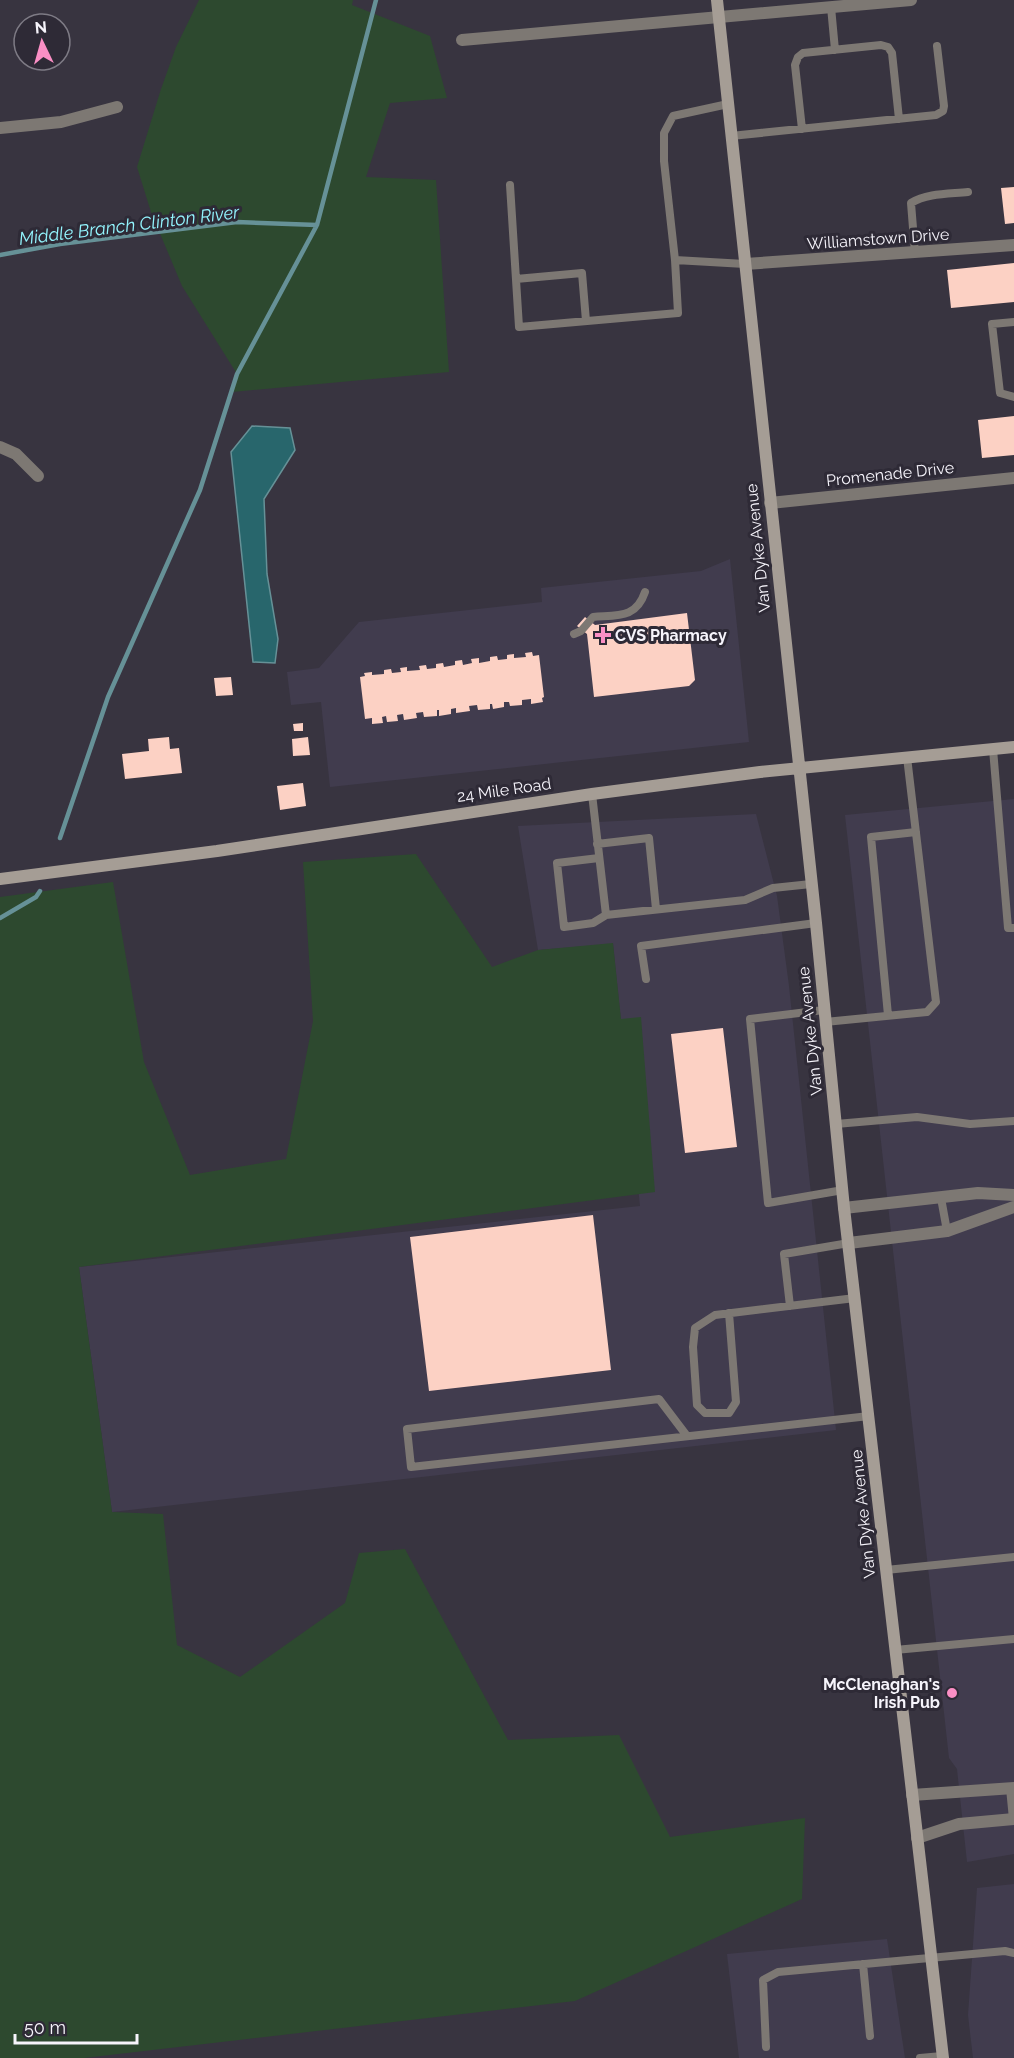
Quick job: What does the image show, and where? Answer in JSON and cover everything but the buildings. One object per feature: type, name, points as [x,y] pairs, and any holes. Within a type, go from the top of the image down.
[{"type":"main road","name":"Van Dyke Avenue","points":[[717,0],[816,923],[844,1208],[943,2057]]},
{"type":"main road","name":"24 Mile Road","points":[[0,879],[217,851],[592,794],[799,768],[1014,747]]},
{"type":"street","points":[[462,40],[912,0]]},
{"type":"street","points":[[0,128],[61,122],[117,107]]},
{"type":"street","name":"Williamstown Drive","points":[[745,264],[1014,245]]},
{"type":"street","points":[[0,447],[16,454],[38,476]]},
{"type":"street","name":"Promenade Drive","points":[[770,503],[1014,478]]},
{"type":"street","points":[[844,1208],[978,1193],[1014,1195]]},
{"type":"street","points":[[849,1243],[947,1230],[1014,1207]]},
{"type":"street","points":[[912,1795],[1012,1788]]},
{"type":"street","points":[[917,1838],[959,1824],[1014,1819]]},
{"type":"lane","points":[[831,8],[835,50]]},
{"type":"lane","points":[[802,129],[795,65],[798,57],[803,53],[881,45],[888,47],[892,53],[898,119]]},
{"type":"lane","points":[[731,136],[936,115],[943,111],[938,46]]},
{"type":"lane","points":[[510,185],[519,327],[678,313],[675,260],[664,161],[664,133],[673,116],[728,104]]},
{"type":"lane","points":[[915,253],[911,203],[933,195],[968,192]]},
{"type":"lane","points":[[675,260],[745,264]]},
{"type":"lane","points":[[516,279],[582,273],[586,321]]},
{"type":"lane","points":[[1014,322],[992,324],[1000,393],[1014,397]]},
{"type":"lane","points":[[574,634],[581,631],[592,617],[630,614],[638,607],[645,592]]},
{"type":"lane","points":[[993,749],[1008,928],[1014,928]]},
{"type":"lane","points":[[843,1190],[768,1203],[750,1019],[927,1012],[936,1002],[907,757]]},
{"type":"lane","points":[[592,794],[606,915]]},
{"type":"lane","points":[[888,1015],[872,837],[916,832]]},
{"type":"lane","points":[[597,844],[649,838],[656,909]]},
{"type":"lane","points":[[599,858],[557,863],[564,927],[593,923],[606,915],[745,900],[773,888],[811,884]]},
{"type":"lane","points":[[646,979],[642,946],[816,923]]},
{"type":"lane","points":[[836,1124],[916,1117],[970,1124],[1014,1121]]},
{"type":"lane","points":[[941,1198],[947,1230]]},
{"type":"lane","points":[[790,1306],[784,1254],[849,1243]]},
{"type":"lane","points":[[729,1313],[736,1402],[729,1413],[705,1413],[697,1405],[693,1347],[695,1328],[716,1315],[729,1313],[855,1298]]},
{"type":"lane","points":[[687,1436],[659,1399],[407,1429],[411,1467],[868,1416]]},
{"type":"lane","points":[[886,1570],[1014,1557]]},
{"type":"lane","points":[[895,1650],[1014,1639]]},
{"type":"lane","points":[[1012,1788],[1014,1819]]},
{"type":"lane","points":[[766,2047],[763,1980],[777,1972],[1005,1951],[1014,1953]]},
{"type":"lane","points":[[863,1964],[870,2036]]},
{"type":"lane","points":[[920,2058],[943,2057]]},
{"type":"shaded area","points":[[730,559],[749,742],[330,787],[321,702],[291,705],[287,672],[319,668],[359,622],[542,602],[541,588],[701,571]]},
{"type":"shaded area","points":[[1014,799],[1014,1854],[967,1862],[957,1769],[949,1758],[845,815]]},
{"type":"shaded area","points":[[756,814],[777,896],[789,986],[836,1430],[112,1512],[79,1267],[640,1206],[613,944],[538,950],[518,826]]},
{"type":"shaded area","points":[[1014,1884],[1014,2058],[973,2058],[968,2015],[977,1888]]},
{"type":"shaded area","points":[[887,1939],[905,2058],[739,2058],[727,1954]]},
{"type":"green space","points":[[199,0],[353,0],[352,5],[430,36],[447,98],[390,103],[366,177],[436,180],[449,372],[232,392],[237,374],[182,286],[151,212],[137,167],[176,47]]},
{"type":"green space","points":[[416,854],[492,967],[538,950],[613,943],[621,1019],[641,1017],[655,1192],[79,1267],[112,1512],[163,1514],[177,1645],[240,1677],[345,1603],[359,1553],[405,1549],[508,1740],[619,1735],[670,1837],[805,1818],[802,1899],[575,2001],[84,2058],[0,2058],[0,897],[113,882],[144,1062],[190,1175],[286,1159],[313,1021],[303,862]]},
{"type":"water","points":[[252,426],[290,428],[295,450],[264,499],[267,574],[278,639],[275,663],[253,662],[231,452]]},
{"type":"waterway","points":[[60,838],[108,697],[200,490],[237,374],[317,225],[376,0]]},
{"type":"waterway","name":"Middle Branch Clinton River","points":[[0,255],[60,244],[237,222],[317,225]]},
{"type":"waterway","points":[[0,918],[36,897],[40,891]]},
{"type":"place","name":"CVS Pharmacy","points":[[603,635]]},
{"type":"place","name":"McClenaghan's Irish Pub","points":[[952,1693]]}]
